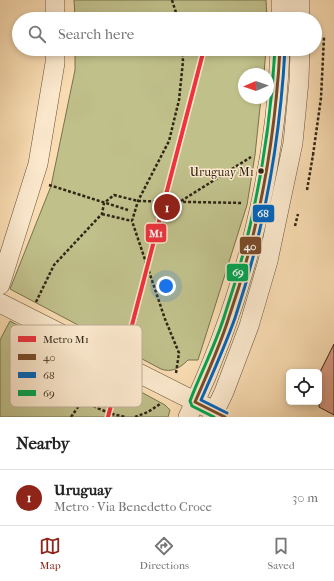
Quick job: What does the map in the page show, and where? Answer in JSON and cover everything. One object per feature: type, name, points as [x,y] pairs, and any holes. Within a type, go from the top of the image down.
[{"type":"street","points":[[55,0],[55,12]]},
{"type":"street","points":[[281,0],[281,12]]},
{"type":"street","points":[[300,0],[300,12]]},
{"type":"street","points":[[0,286],[38,164],[55,56]]},
{"type":"street","points":[[192,410],[220,343],[234,304],[247,258],[260,204],[274,124],[279,56]]},
{"type":"street","points":[[142,374],[174,390],[192,410],[218,415],[224,392],[249,326],[268,261],[293,143],[300,56]]},
{"type":"street","points":[[0,303],[44,325]]},
{"type":"path","points":[[172,0],[176,12]]},
{"type":"path","points":[[307,190],[314,155],[321,98],[324,38]]},
{"type":"path","points":[[135,417],[148,412],[160,404],[174,390],[179,353],[165,319],[132,221],[138,201],[169,141],[180,100],[183,56]]},
{"type":"path","points":[[308,154],[314,155]]},
{"type":"path","points":[[180,201],[255,155]]},
{"type":"path","points":[[47,185],[128,210]]},
{"type":"path","points":[[33,304],[36,302],[54,265],[102,214],[104,203],[114,195],[138,201],[245,203]]},
{"type":"path","points":[[102,214],[132,221]]},
{"type":"path","points":[[71,417],[78,407]]},
{"type":"path","points":[[97,407],[107,412],[125,417]]},
{"type":"green space","points":[[74,0],[266,0],[267,12],[75,12]]},
{"type":"green space","points":[[75,56],[265,56],[264,68],[238,68],[238,104],[260,104],[255,155],[247,205],[198,360],[188,360],[176,369],[172,370],[161,369],[142,359],[142,325],[78,325],[10,289],[51,186],[75,70]]},
{"type":"green space","points":[[10,321],[17,325],[10,325],[10,407],[142,407],[142,393],[165,405],[170,410],[168,417],[0,417],[0,340]]},
{"type":"building","points":[[334,344],[334,415],[319,407],[319,405],[322,405],[322,369]]},
{"type":"metro line","name":"M1","points":[[132,325],[202,56]]},
{"type":"metro line","name":"M1","points":[[108,417],[111,407]]},
{"type":"transit line","name":"69","points":[[214,417],[192,406],[190,401],[221,325],[244,249],[265,150],[275,56]]},
{"type":"transit line","name":"40","points":[[225,417],[195,402],[225,328],[240,285],[249,252],[270,151],[280,56]]},
{"type":"transit line","name":"68","points":[[227,413],[201,400],[235,318],[254,252],[275,152],[285,56]]},
{"type":"place","name":"Uruguay M1","points":[[261,171]]},
{"type":"place","name":"Uruguay","points":[[167,207]]}]
